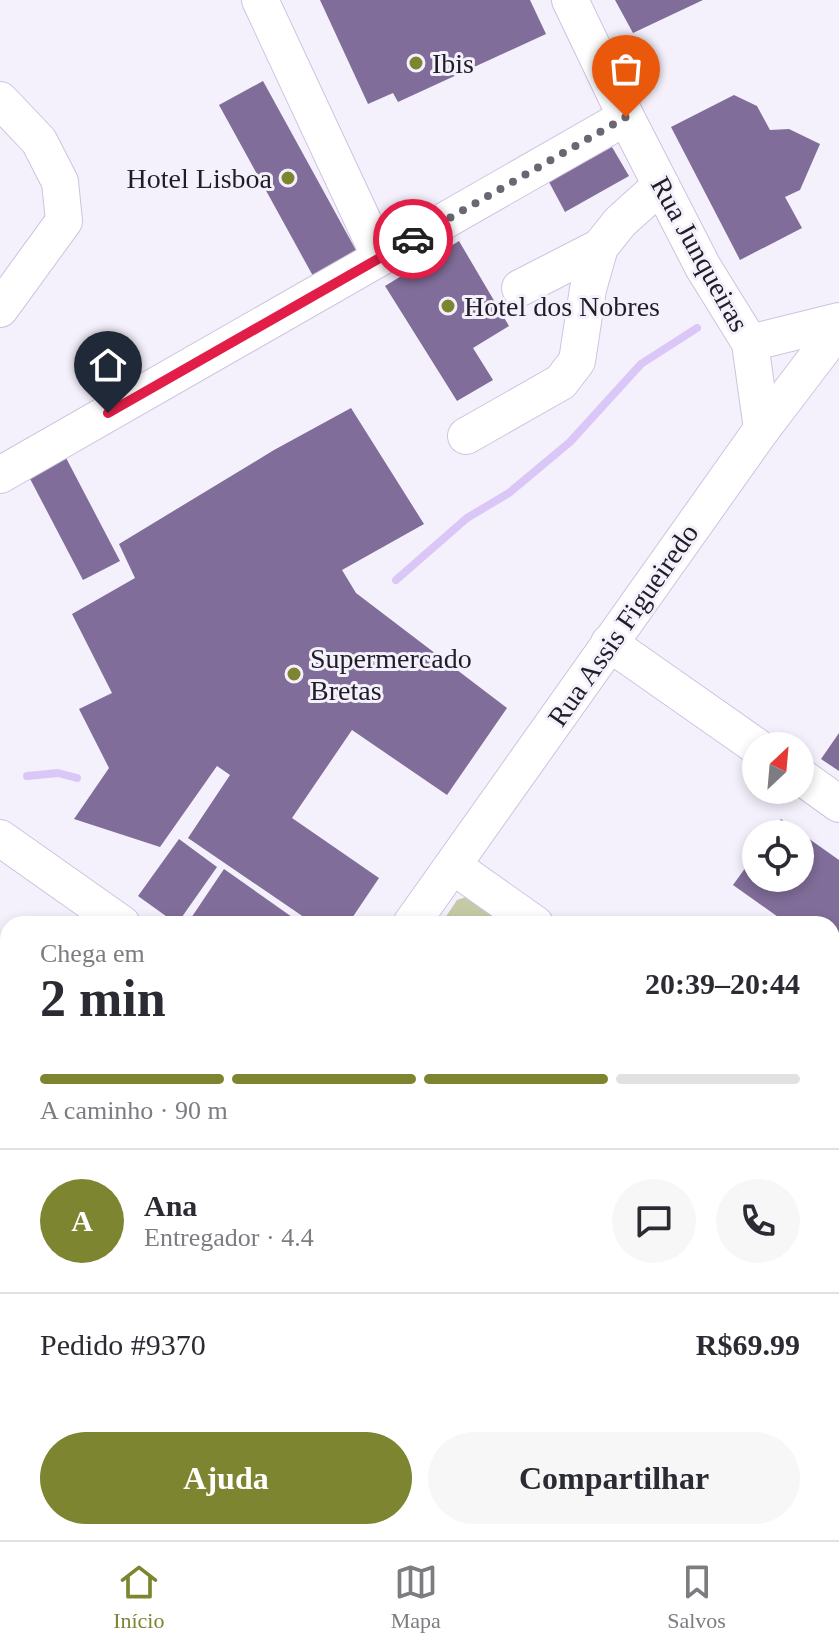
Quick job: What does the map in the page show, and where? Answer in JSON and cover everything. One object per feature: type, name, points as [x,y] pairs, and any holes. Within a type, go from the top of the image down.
[{"type":"street","points":[[260,0],[380,257]]},
{"type":"street","name":"Rua Junqueiras","points":[[570,0],[703,267],[750,343],[762,429]]},
{"type":"street","points":[[0,100],[39,141],[60,182],[64,221],[0,309]]},
{"type":"street","points":[[0,475],[626,117]]},
{"type":"street","points":[[466,436],[561,382],[577,361],[588,289],[600,247],[620,222],[661,185]]},
{"type":"street","points":[[520,288],[600,247]]},
{"type":"street","points":[[750,343],[839,321]]},
{"type":"street","name":"Rua Assis Figueiredo","points":[[417,916],[762,429],[839,328]]},
{"type":"street","points":[[609,643],[742,736]]},
{"type":"street","points":[[814,786],[839,804]]},
{"type":"street","points":[[0,838],[111,916]]},
{"type":"street","points":[[453,866],[524,916]]},
{"type":"green space","points":[[469,896],[498,916],[446,916],[457,900]]},
{"type":"building","name":"Ibis","points":[[320,0],[530,0],[546,34],[398,102],[393,93],[368,104]]},
{"type":"building","points":[[615,0],[703,0],[633,33]]},
{"type":"building","name":"Hotel Lisboa","points":[[263,81],[357,252],[313,276],[219,105]]},
{"type":"building","points":[[734,95],[757,106],[770,130],[789,129],[820,144],[800,190],[785,197],[802,228],[740,260],[671,127]]},
{"type":"building","points":[[612,147],[629,176],[565,212],[549,182]]},
{"type":"building","name":"Hotel dos Nobres","points":[[459,241],[509,326],[473,348],[493,380],[457,401],[385,286]]},
{"type":"building","points":[[351,408],[424,524],[342,570],[356,593],[507,708],[447,795],[352,730],[292,818],[379,878],[353,916],[302,916],[188,838],[230,775],[217,766],[160,847],[74,819],[109,768],[79,709],[112,693],[72,614],[135,578],[119,544],[274,450]]},
{"type":"building","points":[[64,454],[120,561],[83,580],[27,473]]},
{"type":"building","points":[[839,733],[839,771],[821,759]]},
{"type":"building","points":[[179,839],[217,867],[183,916],[166,916],[138,896]]},
{"type":"building","points":[[814,842],[839,860],[839,916],[777,916],[743,892],[814,892]]},
{"type":"building","points":[[224,869],[291,916],[192,916]]},
{"type":"building","points":[[742,872],[742,891],[733,885]]},
{"type":"waterway","points":[[396,580],[467,518],[509,493],[570,442],[641,364],[697,328]]},
{"type":"waterway","points":[[27,776],[58,773],[77,778]]},
{"type":"way so far","points":[[413,239],[626,117]]},
{"type":"place","name":"Ibis","points":[[416,63]]},
{"type":"place","name":"Hotel Lisboa","points":[[288,178]]},
{"type":"place","name":"Hotel dos Nobres","points":[[448,306]]},
{"type":"place","name":"Supermercado Bretas","points":[[294,674]]},
{"type":"route","points":[[108,413],[413,239]]}]
